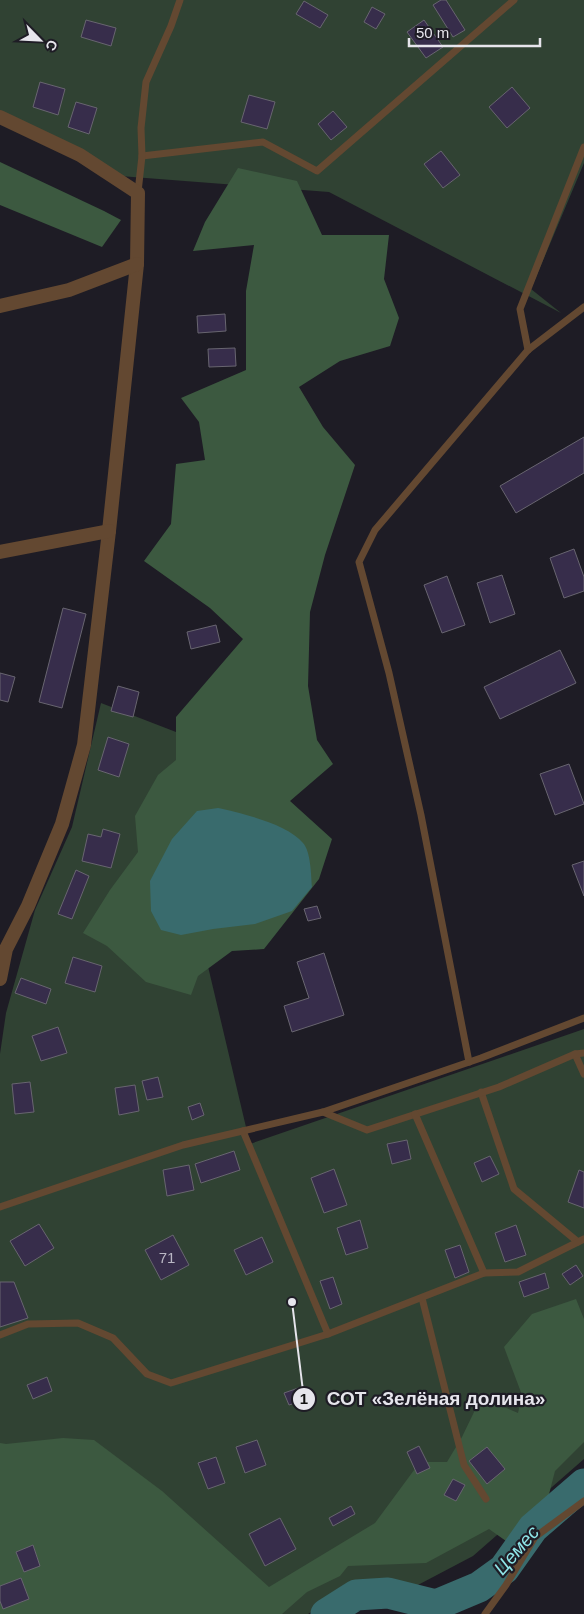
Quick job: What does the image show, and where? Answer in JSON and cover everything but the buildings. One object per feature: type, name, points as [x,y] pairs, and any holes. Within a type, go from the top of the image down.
[{"type":"street","points":[[0,117],[80,155],[138,193],[137,264],[84,746],[62,824],[28,906],[6,949],[0,979]]},
{"type":"street","points":[[0,306],[68,290],[137,264]]},
{"type":"street","points":[[0,552],[109,531]]},
{"type":"lane","points":[[138,193],[142,156],[141,128],[146,82],[171,26],[180,0]]},
{"type":"lane","points":[[142,156],[263,142],[317,171],[514,0]]},
{"type":"lane","points":[[528,350],[520,309],[584,147]]},
{"type":"lane","points":[[469,1062],[421,815],[389,672],[358,562],[375,530],[528,350],[584,307]]},
{"type":"lane","points":[[0,1207],[183,1145],[322,1112],[469,1062],[584,1018]]},
{"type":"lane","points":[[322,1112],[367,1130],[499,1087],[575,1054],[584,1053]]},
{"type":"lane","points":[[575,1054],[584,1074]]},
{"type":"lane","points":[[0,1335],[28,1324],[78,1323],[113,1338],[147,1374],[172,1383],[328,1334],[484,1273],[518,1272],[581,1241],[514,1189],[481,1092]]},
{"type":"lane","points":[[415,1114],[484,1273]]},
{"type":"lane","points":[[243,1131],[328,1334]]},
{"type":"lane","points":[[422,1298],[464,1465],[486,1499]]},
{"type":"lane","points":[[485,1614],[506,1586],[535,1537],[584,1501]]},
{"type":"shaded area","points":[[0,0],[584,0],[584,163],[531,289],[561,313],[329,192],[107,175],[0,123]]},
{"type":"shaded area","points":[[0,162],[121,220],[102,247],[0,205]]},
{"type":"shaded area","points":[[238,168],[297,181],[322,235],[389,235],[384,279],[399,318],[390,346],[340,361],[299,387],[323,427],[355,465],[325,555],[310,612],[308,686],[317,740],[333,764],[290,801],[332,839],[319,879],[264,949],[232,951],[198,976],[191,995],[146,982],[107,946],[83,933],[110,890],[138,852],[135,816],[158,775],[176,760],[176,717],[243,639],[210,608],[144,561],[171,524],[176,464],[205,460],[199,422],[181,398],[246,370],[246,291],[254,245],[193,251],[205,222]]},
{"type":"shaded area","points":[[101,703],[207,744],[206,958],[250,1144],[584,1029],[584,1459],[473,1556],[416,1586],[350,1587],[308,1614],[0,1614],[0,1054],[6,1013],[35,910],[72,827]]},
{"type":"shaded area","points":[[218,808],[264,820],[296,836],[308,852],[312,887],[292,911],[255,924],[181,935],[161,930],[151,911],[150,881],[172,839],[197,811]]},
{"type":"shaded area","points":[[576,1299],[584,1319],[584,1442],[555,1471],[547,1502],[506,1541],[489,1529],[426,1563],[348,1566],[340,1576],[307,1592],[282,1614],[0,1614],[0,1443],[63,1438],[94,1440],[162,1491],[269,1587],[375,1523],[420,1462],[447,1462],[475,1410],[486,1399],[518,1413],[522,1395],[504,1347],[532,1314]]},
{"type":"waterway","name":"Цемес","points":[[326,1614],[356,1595],[388,1593],[436,1605],[479,1587],[504,1569],[533,1528],[584,1484]]},
{"type":"place","name":"СОТ «Зелёная долина»","points":[[292,1302]]}]
